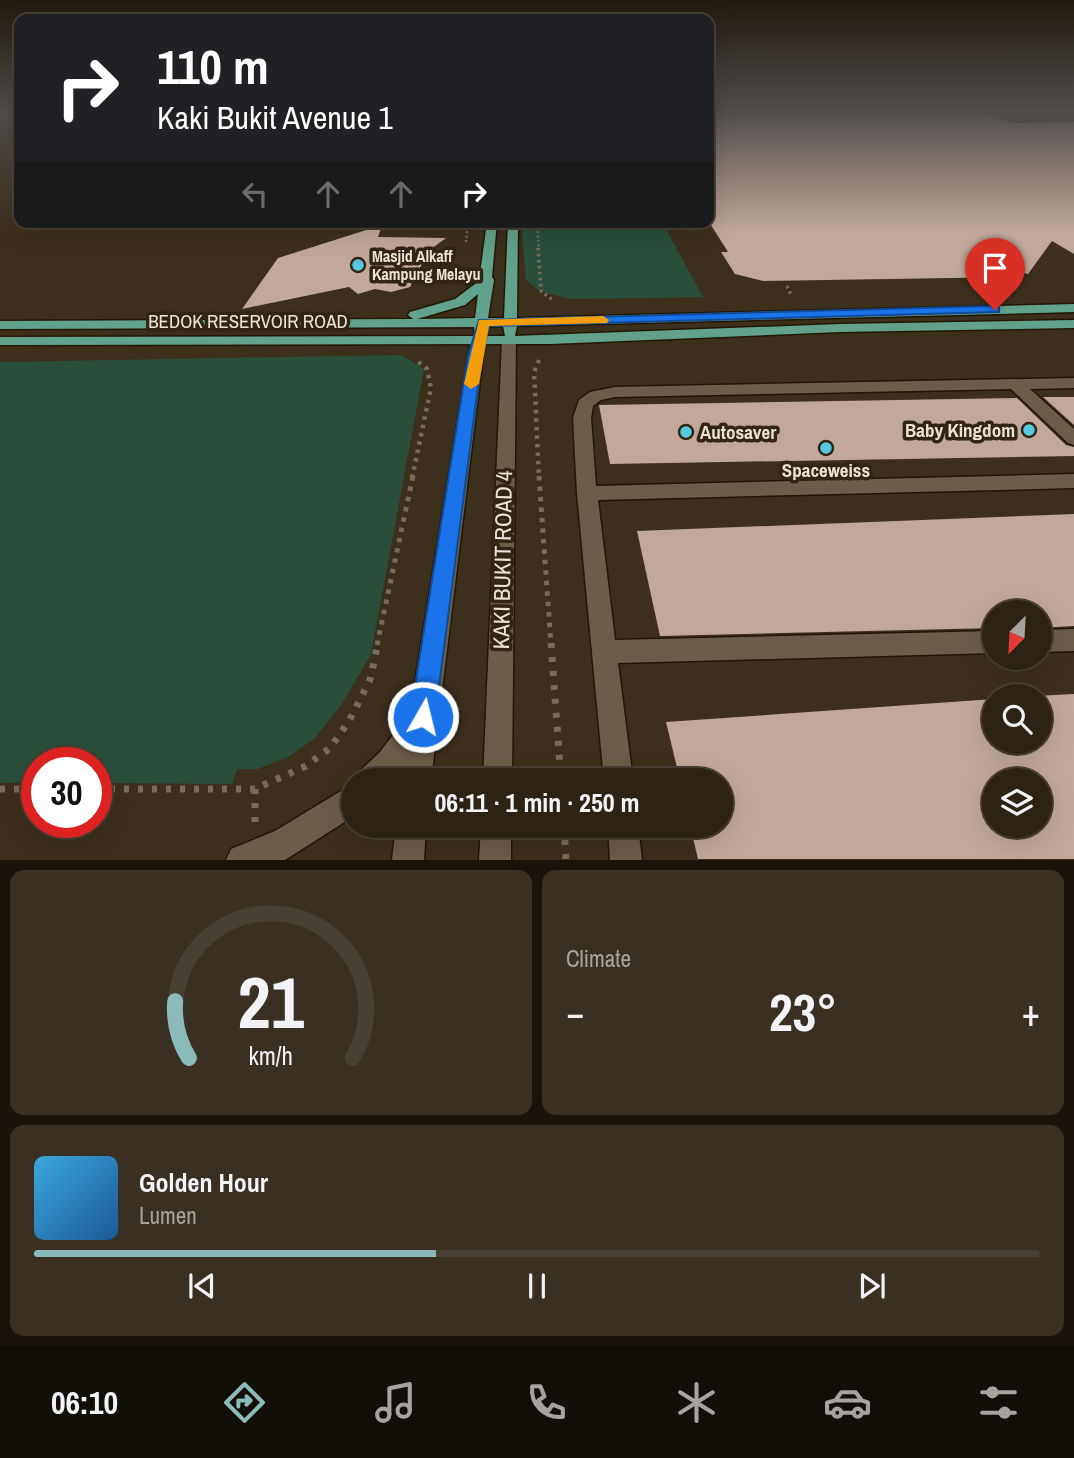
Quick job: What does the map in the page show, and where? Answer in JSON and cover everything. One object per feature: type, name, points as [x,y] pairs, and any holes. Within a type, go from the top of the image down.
[{"type":"main road","points":[[492,228],[481,331],[1074,324]]},
{"type":"main road","points":[[510,331],[513,228]]},
{"type":"main road","points":[[356,324],[447,307],[460,302],[488,280]]},
{"type":"main road","points":[[510,331],[1074,309]]},
{"type":"main road","name":"BEDOK RESERVOIR ROAD","points":[[0,325],[356,324],[481,331]]},
{"type":"main road","name":"BEDOK RESERVOIR ROAD","points":[[0,341],[481,331]]},
{"type":"street","points":[[417,768],[481,331]]},
{"type":"street","name":"KAKI BUKIT ROAD 4","points":[[497,768],[510,331]]},
{"type":"street","points":[[617,768],[587,493],[582,418],[585,404],[596,397],[615,392],[1074,383]]},
{"type":"street","points":[[1015,384],[1074,439]]},
{"type":"street","points":[[587,493],[1074,481]]},
{"type":"street","points":[[1052,641],[1074,640]]},
{"type":"street","points":[[604,652],[982,642]]},
{"type":"street","points":[[384,768],[423,717]]},
{"type":"street","points":[[242,859],[255,856],[313,826],[341,807]]},
{"type":"street","points":[[408,859],[410,838]]},
{"type":"street","points":[[495,859],[496,838]]},
{"type":"street","points":[[624,838],[626,859]]},
{"type":"path","points":[[537,228],[541,291],[557,301]]},
{"type":"path","points":[[543,356],[534,372],[535,418],[560,768]]},
{"type":"path","points":[[112,789],[255,789],[306,766],[330,748],[349,721],[370,680],[431,388],[427,369],[419,362]]},
{"type":"path","points":[[0,789],[21,789]]},
{"type":"path","points":[[565,838],[566,859]]},
{"type":"green space","points":[[522,228],[665,228],[703,297],[572,299],[541,292],[526,280]]},
{"type":"green space","points":[[401,355],[424,369],[371,654],[342,704],[315,738],[290,756],[258,769],[237,769],[232,784],[112,783],[112,747],[21,747],[21,783],[0,783],[0,362]]},
{"type":"building","points":[[714,152],[1074,152],[1074,254],[1052,241],[1028,274],[1017,271],[1014,277],[763,281],[735,274],[721,252],[728,252],[713,228]]},
{"type":"building","name":"Masjid Alkaff Kampung Melayu","points":[[373,228],[381,228],[378,237],[446,238],[416,260],[422,264],[410,287],[391,292],[375,289],[358,294],[349,287],[242,309],[278,258]]},
{"type":"building","points":[[1043,397],[1074,397],[1074,425]]},
{"type":"building","points":[[1017,398],[1066,445],[1074,447],[1074,456],[610,464],[599,405]]},
{"type":"building","points":[[1074,514],[1074,626],[1052,627],[1052,600],[982,600],[982,628],[660,636],[637,531]]},
{"type":"building","points":[[1074,694],[1074,859],[698,859],[693,838],[733,838],[733,768],[677,768],[666,722],[982,700],[982,754],[1052,754],[1052,695]]},
{"type":"slow traffic","points":[[471,384],[483,323],[603,320]]},
{"type":"place","name":"Masjid Alkaff Kampung Melayu","points":[[358,265]]},
{"type":"place","name":"Baby Kingdom","points":[[1029,430]]},
{"type":"place","name":"Autosaver","points":[[686,432]]},
{"type":"place","name":"Spaceweiss","points":[[826,448]]},
{"type":"route","points":[[423,717],[475,356],[483,323],[995,310]]}]
